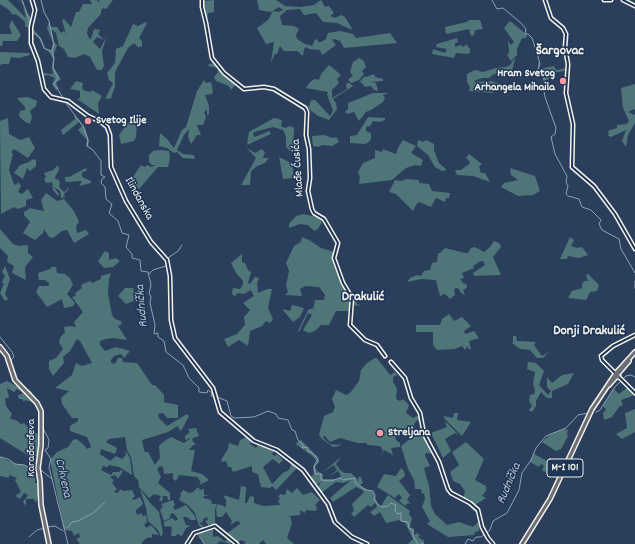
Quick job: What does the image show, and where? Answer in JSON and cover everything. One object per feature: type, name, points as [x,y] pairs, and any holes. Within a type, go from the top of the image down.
[{"type":"main road","name":"Karađorđeva","points":[[0,347],[9,361],[15,380],[37,403],[41,411],[41,445],[38,471],[41,483],[40,505],[49,544]]},
{"type":"main road","name":"M-I 101","points":[[523,544],[550,499],[590,413],[635,353]]},
{"type":"main road","name":"M-I 101","points":[[523,544],[552,498],[582,430],[609,385],[618,375]]},
{"type":"street","name":"Ilindanska","points":[[32,0],[35,10],[30,43],[37,58],[44,89],[50,97],[64,99],[107,127],[110,135],[112,168],[126,201],[151,242],[166,258],[169,265],[171,320],[176,339],[210,384],[218,409],[225,418],[238,426],[254,441],[278,450],[304,471],[328,504],[335,522],[352,537],[367,544]]},
{"type":"street","name":"Mlađe Ćusića","points":[[202,0],[202,7],[213,60],[234,83],[246,89],[264,87],[274,89],[305,108],[307,112],[306,135],[309,148],[310,178],[308,191],[312,209],[314,213],[324,219],[338,243],[334,258],[343,283],[352,298],[350,325],[365,340],[377,345],[385,356]]},
{"type":"street","points":[[545,0],[551,18],[564,28],[566,34],[564,48],[568,64],[566,93],[573,124],[572,167],[594,186],[615,214],[635,249]]},
{"type":"street","points":[[604,0],[611,0]]},
{"type":"street","points":[[623,0],[635,6]]},
{"type":"street","points":[[635,335],[606,351],[602,356],[602,360],[635,393]]},
{"type":"street","points":[[391,362],[405,378],[411,398],[420,413],[424,434],[439,462],[448,488],[452,493],[471,503],[478,510],[486,534],[493,544]]},
{"type":"street","points":[[187,544],[194,533],[214,526],[237,544]]},
{"type":"green space","points":[[0,0],[8,0],[26,18],[23,6],[31,18],[33,15],[30,35],[29,27],[25,27],[25,22],[16,14],[13,15],[9,10],[0,4]]},
{"type":"green space","points":[[90,0],[97,0],[98,2],[100,0],[113,0],[106,9],[103,8],[101,14],[88,28],[87,33],[91,39],[94,29],[100,30],[98,34],[104,40],[97,37],[93,42],[100,49],[107,36],[102,51],[104,66],[102,70],[97,70],[90,57],[84,54],[75,58],[68,57],[64,49],[59,46],[56,33],[51,29],[54,42],[57,45],[54,54],[54,68],[61,79],[56,83],[59,89],[56,90],[52,84],[55,78],[48,75],[41,76],[41,73],[53,74],[53,59],[48,50],[44,49],[40,40],[32,30],[34,30],[41,38],[45,48],[51,50],[53,43],[47,28],[49,22],[51,27],[57,27],[61,33],[64,31],[66,34],[62,20],[64,19],[71,27],[76,12],[79,12],[83,4],[92,4]]},
{"type":"green space","points":[[214,0],[214,12],[208,13],[207,22],[202,8],[203,1]]},
{"type":"green space","points":[[257,0],[276,0],[285,6],[300,7],[314,5],[321,0],[325,7],[329,6],[334,13],[330,16],[335,18],[341,15],[345,17],[352,30],[337,23],[323,22],[316,13],[304,15],[300,9],[287,10],[280,16],[282,25],[294,26],[299,29],[296,35],[297,39],[305,44],[312,46],[315,40],[318,39],[318,42],[321,42],[326,39],[328,33],[340,31],[353,34],[356,38],[390,33],[397,43],[344,48],[340,41],[334,39],[332,40],[336,45],[322,55],[320,50],[309,49],[306,47],[304,49],[303,56],[297,51],[284,51],[280,46],[277,54],[275,54],[271,62],[274,42],[266,44],[257,28],[268,20],[273,11],[279,12],[283,10],[279,7],[271,12],[259,10]]},
{"type":"green space","points":[[12,20],[21,35],[17,41],[3,41],[2,46],[0,46],[0,34],[12,34],[9,26]]},
{"type":"green space","points":[[469,20],[480,20],[483,29],[475,30],[474,35],[471,36],[469,29],[446,34],[445,27],[467,22]]},
{"type":"green space","points":[[510,21],[527,35],[526,38],[522,38],[517,49],[517,55],[511,61],[507,55],[509,53],[508,41],[511,45],[514,42],[504,28]]},
{"type":"green space","points":[[146,22],[147,23],[139,38],[142,41],[142,47],[140,46],[139,48],[134,43],[128,48],[115,72],[115,87],[111,97],[113,98],[105,99],[113,83],[109,80],[107,73],[115,63],[116,49],[123,46],[133,24],[138,26]]},
{"type":"green space","points":[[457,38],[458,42],[455,43],[455,47],[460,45],[464,47],[466,44],[470,49],[470,53],[456,53],[454,58],[432,54],[433,49],[445,53],[447,49],[436,47],[437,44]]},
{"type":"green space","points":[[0,52],[29,53],[30,55],[19,58],[11,57],[9,64],[0,65]]},
{"type":"green space","points":[[359,58],[364,61],[366,67],[362,71],[364,74],[359,80],[351,83],[348,79],[353,76],[350,72],[353,62]]},
{"type":"green space","points":[[514,59],[512,70],[507,74],[504,72],[494,74],[489,78],[483,78],[474,82],[491,81],[502,84],[502,88],[495,88],[493,93],[469,91],[470,87],[467,82],[467,74],[475,70],[483,72],[506,67],[510,65]]},
{"type":"green space","points":[[540,62],[539,69],[554,66],[556,70],[567,68],[567,70],[554,73],[555,80],[552,81],[551,78],[544,81],[542,73],[544,71],[541,72],[538,69],[538,63]]},
{"type":"green space","points":[[215,63],[235,85],[231,90],[229,86],[216,81],[214,77],[218,72],[218,68],[208,66],[209,64]]},
{"type":"green space","points":[[329,65],[341,75],[337,79],[339,83],[332,90],[332,98],[347,89],[346,85],[348,82],[353,86],[333,99],[336,103],[337,109],[329,120],[318,116],[302,103],[309,107],[311,100],[315,100],[330,116],[331,115],[333,110],[327,95],[328,92],[306,88],[310,82],[315,79],[319,80],[321,74]]},
{"type":"green space","points":[[374,74],[375,77],[383,79],[383,81],[371,82],[376,83],[378,91],[374,90],[371,86],[365,87],[360,81],[365,76]]},
{"type":"green space","points":[[204,80],[206,83],[211,82],[213,91],[212,94],[205,95],[209,106],[209,114],[207,115],[207,110],[204,112],[206,117],[203,125],[197,125],[201,135],[197,135],[191,144],[188,137],[189,129],[184,135],[177,150],[183,154],[194,155],[195,159],[183,158],[177,152],[174,153],[167,148],[159,146],[160,133],[174,148],[182,130],[186,127],[197,91]]},
{"type":"green space","points":[[76,81],[83,83],[82,88],[85,91],[91,92],[92,90],[102,96],[98,103],[99,114],[77,99],[80,98],[80,91],[70,89]]},
{"type":"green space","points":[[635,84],[635,109],[628,112],[635,115],[635,123],[628,135],[626,147],[622,141],[626,130],[611,137],[607,135],[609,134],[608,131],[617,128],[617,125],[627,124],[629,121],[623,108],[621,88]]},
{"type":"green space","points":[[373,93],[389,93],[383,95],[385,98],[383,102],[366,112],[359,121],[354,112],[347,114],[345,112],[348,109],[348,103]]},
{"type":"green space","points":[[28,97],[37,101],[36,106],[30,111],[32,117],[30,124],[19,116],[20,111],[25,110],[25,107],[17,98]]},
{"type":"green space","points":[[74,114],[85,128],[89,141],[88,146],[93,150],[86,146],[87,140],[78,130],[82,126],[79,122],[63,135],[61,130],[75,119]]},
{"type":"green space","points":[[368,117],[385,118],[385,120],[380,122],[373,121],[370,126],[366,127],[366,131],[371,133],[371,139],[369,142],[365,144],[350,143],[350,136],[357,135]]},
{"type":"green space","points":[[8,118],[9,134],[20,140],[29,137],[35,148],[28,158],[14,149],[11,152],[13,154],[9,170],[14,184],[16,185],[18,182],[21,186],[18,192],[22,194],[28,189],[33,198],[26,200],[26,206],[18,209],[14,207],[1,214],[0,121]]},
{"type":"green space","points":[[274,118],[282,120],[281,126],[285,128],[290,126],[294,128],[293,146],[301,149],[292,153],[286,147],[286,137],[283,130],[273,127],[254,132],[253,135],[255,137],[269,131],[271,134],[247,145],[249,132]]},
{"type":"green space","points":[[130,120],[135,121],[137,124],[136,137],[134,141],[121,144],[119,135]]},
{"type":"green space","points":[[324,135],[333,138],[336,137],[339,142],[332,146],[313,146],[312,136]]},
{"type":"green space","points":[[403,140],[416,146],[411,153],[423,160],[421,166],[415,165],[406,168],[392,180],[359,184],[360,177],[358,172],[363,163],[375,158],[375,150],[382,152],[383,149],[396,154]]},
{"type":"green space","points":[[418,140],[423,142],[426,140],[434,144],[434,150],[439,163],[447,170],[442,171],[435,167],[428,155],[417,146]]},
{"type":"green space","points":[[247,148],[255,153],[262,149],[265,152],[263,158],[269,158],[265,163],[257,166],[251,171],[250,185],[241,185],[256,158]]},
{"type":"green space","points":[[153,151],[169,151],[170,158],[168,167],[158,167],[139,189],[132,185],[128,187],[126,179],[131,180],[141,165],[151,167],[156,165],[152,165],[149,162],[149,155]]},
{"type":"green space","points":[[469,154],[482,164],[479,167],[481,173],[485,173],[490,182],[473,176],[457,175],[455,170],[461,170],[469,164],[470,162],[466,158]]},
{"type":"green space","points":[[279,157],[293,164],[293,178],[283,179]]},
{"type":"green space","points":[[33,159],[36,160],[36,166],[30,171],[27,168],[23,179],[14,173],[20,165]]},
{"type":"green space","points":[[58,165],[59,170],[55,177],[56,180],[58,179],[60,182],[59,187],[64,192],[67,188],[69,189],[64,194],[65,197],[61,198],[60,191],[54,187],[59,194],[58,196],[53,190],[52,182],[46,183],[44,179],[46,177],[44,173],[53,170]]},
{"type":"green space","points":[[86,168],[87,170],[82,173],[82,177],[91,181],[91,183],[79,186],[82,181],[66,182],[65,177],[69,177]]},
{"type":"green space","points":[[510,168],[535,176],[540,191],[533,195],[518,196],[501,187],[504,183],[518,180],[511,175]]},
{"type":"green space","points":[[406,179],[419,180],[419,183],[429,184],[432,191],[450,193],[449,198],[446,198],[445,202],[436,198],[431,207],[419,202],[413,211],[396,194],[389,192],[395,180],[401,181]]},
{"type":"green space","points":[[46,193],[57,201],[64,199],[74,211],[79,222],[76,226],[77,233],[86,230],[89,234],[74,243],[67,230],[62,231],[53,238],[49,237],[44,229],[43,233],[35,240],[23,233],[30,222],[24,215],[24,212],[30,208],[44,211],[41,200]]},
{"type":"green space","points":[[304,214],[316,217],[322,222],[318,229],[314,231],[308,225],[300,224],[289,228],[289,224],[296,216]]},
{"type":"green space","points":[[0,229],[13,244],[19,246],[28,245],[28,253],[33,257],[25,267],[26,280],[12,273],[14,266],[7,262],[8,256],[0,248]]},
{"type":"green space","points":[[302,237],[321,248],[334,252],[346,288],[352,297],[356,297],[357,304],[361,306],[352,305],[349,311],[336,311],[329,325],[321,325],[315,331],[309,333],[303,330],[312,315],[308,313],[299,332],[298,331],[308,310],[313,308],[313,311],[315,300],[324,300],[325,295],[319,287],[305,286],[300,289],[302,296],[285,295],[288,292],[286,285],[289,271],[286,263],[294,246],[301,242]]},
{"type":"green space","points":[[570,237],[574,240],[571,246],[577,248],[582,247],[588,255],[579,258],[568,256],[567,259],[560,259]]},
{"type":"green space","points":[[494,241],[499,243],[501,247],[493,257],[501,275],[474,276],[473,273],[485,265],[483,261],[479,262],[473,266],[474,268],[462,273],[464,278],[460,279],[464,284],[466,283],[467,288],[463,290],[465,295],[461,293],[458,288],[454,289],[455,295],[450,299],[445,294],[440,296],[436,280],[421,279],[407,282],[410,278],[417,275],[421,276],[424,271],[430,270],[432,263],[437,262],[438,253],[445,248],[468,253],[471,248],[475,247],[484,252]]},
{"type":"green space","points":[[105,251],[109,253],[109,260],[116,258],[120,261],[113,267],[104,268],[98,261]]},
{"type":"green space","points":[[242,254],[242,262],[245,263],[248,270],[251,272],[248,283],[250,284],[255,277],[259,278],[257,283],[258,293],[267,289],[272,289],[268,308],[273,319],[270,323],[266,321],[262,326],[250,331],[248,346],[239,340],[228,347],[224,339],[237,334],[245,325],[244,317],[250,310],[243,303],[254,296],[251,290],[244,294],[238,293],[234,297],[232,293],[233,288],[240,289],[243,281],[236,273],[231,263]]},
{"type":"green space","points":[[5,266],[10,279],[5,294],[8,299],[5,301],[0,293],[4,284],[2,282],[5,276],[2,272]]},
{"type":"green space","points":[[51,267],[56,267],[57,273],[65,274],[70,278],[73,285],[67,294],[75,303],[73,306],[64,308],[62,299],[47,307],[36,292],[39,286],[49,286],[49,283],[45,280],[39,280],[38,273],[50,269]]},
{"type":"green space","points":[[111,273],[108,293],[112,315],[115,319],[121,321],[122,324],[118,326],[127,340],[113,338],[106,339],[100,341],[100,345],[105,351],[116,347],[130,351],[124,358],[121,354],[114,356],[111,363],[115,364],[118,358],[122,358],[123,362],[137,363],[152,385],[155,385],[164,395],[164,402],[178,405],[178,418],[167,418],[163,413],[158,414],[159,418],[167,426],[187,414],[189,416],[181,431],[178,426],[168,432],[142,440],[144,450],[145,452],[148,452],[155,465],[160,458],[159,446],[163,442],[171,437],[184,443],[191,438],[185,440],[185,436],[190,432],[188,429],[196,428],[199,436],[193,438],[192,440],[196,445],[193,445],[189,450],[195,450],[191,471],[202,474],[209,480],[199,485],[201,482],[197,477],[179,475],[176,481],[173,479],[173,473],[164,474],[163,467],[160,466],[157,469],[161,477],[158,483],[170,493],[170,500],[168,500],[167,496],[163,496],[162,502],[159,500],[161,496],[154,494],[149,498],[139,487],[138,480],[134,476],[131,457],[127,450],[125,437],[109,439],[106,442],[117,448],[115,454],[101,449],[100,454],[110,461],[116,456],[122,459],[126,455],[125,450],[130,458],[132,475],[119,467],[109,465],[106,468],[104,465],[101,470],[111,475],[113,472],[123,471],[118,479],[115,475],[110,477],[114,480],[112,483],[117,489],[114,492],[117,493],[121,489],[123,491],[132,490],[135,496],[132,499],[134,500],[140,497],[143,504],[136,510],[136,513],[138,515],[141,513],[143,516],[146,515],[147,522],[144,525],[147,528],[150,525],[153,527],[159,535],[152,534],[152,538],[149,537],[141,544],[80,544],[76,539],[80,537],[79,533],[74,536],[72,531],[65,530],[69,526],[64,528],[50,460],[57,452],[68,447],[73,440],[77,439],[86,447],[86,449],[91,447],[87,437],[70,431],[70,426],[78,421],[78,418],[72,418],[62,404],[61,398],[69,391],[55,388],[72,375],[76,363],[82,366],[92,363],[80,341],[77,339],[70,351],[63,357],[64,363],[53,376],[49,369],[49,361],[56,358],[63,349],[59,342],[61,336],[65,333],[64,327],[76,327],[74,322],[83,312],[72,297],[76,296],[75,293],[82,288],[81,285],[90,281],[92,283],[101,279],[101,276]]},
{"type":"green space","points":[[588,274],[599,285],[597,291],[590,292],[586,300],[568,298],[572,291],[582,288],[584,281],[588,281],[586,275]]},
{"type":"green space","points":[[125,288],[133,288],[136,300],[126,304],[118,296]]},
{"type":"green space","points":[[292,305],[304,308],[300,317],[293,322],[282,309],[290,311]]},
{"type":"green space","points":[[449,314],[454,321],[462,317],[471,326],[464,331],[465,334],[474,331],[479,338],[469,341],[471,349],[467,346],[465,350],[462,346],[455,349],[437,350],[433,345],[433,332],[416,332],[416,325],[440,325],[442,319]]},
{"type":"green space","points":[[513,336],[516,336],[517,341],[536,342],[534,345],[542,356],[549,352],[543,358],[537,358],[530,350],[520,349],[512,343]]},
{"type":"green space","points":[[377,358],[390,375],[395,372],[397,375],[393,377],[393,382],[397,389],[396,399],[400,401],[403,399],[409,405],[406,413],[413,418],[419,415],[420,422],[417,420],[414,424],[415,430],[418,433],[423,434],[434,454],[426,453],[425,455],[430,466],[424,468],[429,486],[431,506],[435,514],[447,525],[459,522],[473,527],[478,522],[477,514],[464,501],[478,511],[480,519],[479,531],[475,532],[474,535],[448,537],[427,524],[430,521],[422,507],[425,499],[424,493],[422,494],[421,489],[415,489],[414,480],[408,469],[401,446],[411,438],[411,433],[402,434],[401,436],[395,437],[400,443],[400,447],[391,448],[393,455],[384,450],[380,458],[383,450],[380,446],[367,445],[367,443],[358,443],[340,438],[330,442],[325,436],[323,436],[324,439],[330,444],[338,445],[341,443],[339,446],[333,447],[319,435],[324,416],[333,412],[335,407],[332,399],[336,390],[346,395],[350,393],[359,381],[361,370],[367,363]]},
{"type":"green space","points":[[528,362],[536,363],[544,371],[539,385],[548,395],[551,391],[547,387],[547,377],[552,383],[562,375],[574,373],[568,384],[552,391],[552,398],[547,398],[541,392],[532,412],[529,410],[532,406],[529,401],[530,395],[534,394],[535,390],[533,384],[535,372],[527,369]]},
{"type":"green space","points":[[7,381],[26,391],[40,407],[35,406],[32,402],[25,400],[24,402],[22,399],[19,399],[18,395],[22,394],[22,392],[17,389],[14,392],[7,388],[9,398],[5,398],[6,406],[12,414],[10,419],[16,420],[21,424],[24,423],[34,433],[37,433],[40,441],[38,456],[29,456],[0,438],[0,384]]},
{"type":"green space","points":[[628,387],[635,395],[621,400],[623,405],[619,407],[612,417],[604,420],[603,413],[606,410],[603,406],[614,389],[619,394]]},
{"type":"green space","points":[[635,409],[635,432],[622,439],[616,434],[627,428],[625,413]]},
{"type":"green space","points":[[454,413],[458,413],[457,420],[471,422],[462,436],[444,418],[444,416],[453,418]]},
{"type":"green space","points":[[445,421],[459,435],[455,433],[445,439],[451,451],[443,458],[431,433],[447,427]]},
{"type":"green space","points":[[565,429],[568,430],[568,436],[561,449],[556,451],[542,442],[552,433]]},
{"type":"green space","points":[[247,437],[252,441],[250,444],[256,448],[259,444],[275,450],[272,454],[275,456],[277,454],[283,460],[279,464],[273,459],[263,467],[272,484],[283,473],[289,470],[292,462],[298,467],[276,490],[272,486],[270,488],[261,487],[258,474],[252,472],[252,466],[233,472],[231,467],[228,467],[226,461],[222,462],[221,460],[228,449],[229,443],[238,446],[240,440]]},
{"type":"green space","points":[[301,440],[318,457],[319,461],[315,467],[317,471],[323,474],[323,479],[337,479],[341,476],[338,471],[328,477],[337,470],[334,465],[323,472],[341,457],[336,464],[340,470],[345,473],[351,473],[359,481],[358,477],[361,477],[363,483],[360,485],[373,492],[378,504],[381,506],[388,495],[410,511],[409,514],[412,518],[410,527],[414,529],[414,535],[417,533],[420,535],[418,537],[424,541],[424,544],[408,544],[413,539],[405,523],[399,520],[386,523],[380,512],[374,516],[370,512],[377,507],[375,503],[371,507],[368,505],[354,517],[351,513],[354,511],[352,504],[364,492],[356,487],[333,502],[330,498],[351,480],[343,483],[336,482],[321,493],[318,487],[321,482],[316,485],[310,478],[314,474],[313,467],[316,460],[297,445],[296,443]]},
{"type":"green space","points":[[466,442],[484,459],[475,480],[486,486],[486,491],[482,496],[486,498],[475,505],[470,499],[463,498],[465,491],[460,484],[453,481],[450,472],[459,465],[452,452]]},
{"type":"green space","points":[[534,454],[547,461],[546,464],[560,472],[557,479],[547,470],[545,472],[542,470],[544,466],[541,464],[539,467],[530,462]]},
{"type":"green space","points":[[0,457],[16,464],[22,464],[29,467],[35,474],[35,483],[40,483],[37,501],[35,502],[34,499],[26,499],[26,506],[23,502],[28,495],[24,493],[20,499],[15,496],[21,492],[15,480],[17,478],[9,475],[9,478],[0,476]]},
{"type":"green space","points":[[401,468],[404,471],[405,476],[399,481],[410,495],[407,500],[411,504],[408,503],[405,506],[399,501],[402,498],[399,494],[395,498],[377,487],[384,474],[396,476]]},
{"type":"green space","points":[[241,486],[246,487],[245,503],[247,503],[250,496],[254,497],[254,503],[263,506],[280,505],[278,501],[281,498],[278,498],[280,494],[285,495],[287,489],[292,493],[297,488],[303,495],[312,492],[320,500],[315,505],[317,507],[316,511],[306,510],[305,513],[300,510],[300,515],[290,516],[292,523],[287,538],[294,544],[266,544],[263,540],[259,544],[244,544],[246,542],[241,540],[236,543],[225,535],[241,523],[237,521],[230,525],[232,521],[226,512],[222,517],[217,517],[216,508],[218,504],[226,507],[226,500],[223,495],[239,500]]},
{"type":"green space","points":[[198,487],[200,490],[204,489],[204,495],[211,495],[204,496],[203,498],[211,500],[212,504],[217,504],[215,509],[215,524],[210,527],[205,521],[208,520],[207,517],[203,519],[203,522],[199,523],[204,529],[199,526],[195,513],[188,505],[179,500],[181,495],[180,493],[183,490],[189,493],[193,492]]},
{"type":"green space","points":[[140,489],[159,512],[163,533],[161,537],[158,530],[148,521],[146,508]]},
{"type":"green space","points":[[173,500],[175,505],[173,507],[175,510],[186,505],[195,516],[196,520],[183,517],[186,525],[191,526],[186,528],[182,536],[177,534],[176,536],[171,536],[172,527],[164,526],[164,522],[172,518],[176,521],[178,519],[171,513],[170,518],[164,521],[160,510],[163,506],[161,504]]},
{"type":"green space","points":[[213,529],[213,537],[218,536],[225,542],[228,538],[231,542],[230,544],[220,541],[217,544],[204,544],[201,538],[195,533]]},
{"type":"waterway","points":[[22,0],[29,19],[30,30],[40,38],[44,48],[51,52]]},
{"type":"waterway","points":[[41,0],[44,12],[49,21],[54,45],[52,51]]},
{"type":"waterway","points":[[492,0],[497,9],[503,8],[521,23],[526,29],[525,34],[528,34],[532,38],[540,64],[538,69],[543,75],[546,89],[544,91],[545,97],[556,128],[555,134],[551,137],[555,154],[567,176],[566,182],[568,186],[566,194],[579,199],[582,207],[591,210],[601,220],[599,224],[602,230],[619,239],[621,249],[635,273]]},
{"type":"waterway","name":"Rudnička","points":[[52,52],[54,58],[53,68],[58,78],[54,84],[64,99]]},
{"type":"waterway","name":"Rudnička","points":[[65,102],[83,126],[88,140],[87,146],[93,150],[101,161],[101,175],[105,177],[102,179],[101,183],[105,187],[106,199],[112,204],[109,213],[118,221],[122,233],[129,235],[126,247],[132,254],[132,258],[140,260],[141,271],[148,272],[151,285],[149,294],[151,296],[150,303],[155,325],[154,334],[158,333],[158,337],[164,341],[166,352],[183,365],[189,378],[199,388],[199,392],[207,393],[208,390],[212,393],[211,396],[214,396]]},
{"type":"waterway","points":[[149,274],[153,270],[169,265],[168,258],[178,251],[182,245]]},
{"type":"waterway","points":[[635,281],[635,288]]},
{"type":"waterway","name":"Crkvena","points":[[0,337],[12,352],[14,357],[11,360],[12,366]]},
{"type":"waterway","name":"Rudnička","points":[[596,412],[600,410],[614,388],[626,376],[631,375],[635,377]]},
{"type":"waterway","name":"Crkvena","points":[[25,388],[31,392],[33,397]]},
{"type":"waterway","name":"Rudnička","points":[[217,397],[227,401],[231,416],[234,418],[254,417],[268,411],[276,414],[278,418],[288,420],[292,430],[295,431],[298,440],[303,445],[302,448],[307,447],[308,452],[311,452],[317,458],[318,462],[314,466],[315,474],[321,474],[321,480],[331,481],[340,478],[343,480],[355,478],[355,483],[366,490],[373,491],[375,496],[374,500],[381,507],[388,506],[391,503],[396,505],[395,511],[398,514],[401,513],[401,521],[408,522],[409,528],[413,530],[413,536],[418,544]]},
{"type":"waterway","name":"Crkvena","points":[[35,399],[39,402],[43,412],[42,426],[49,440],[48,448],[45,450],[51,459],[49,467],[68,544]]},
{"type":"waterway","name":"Rudnička","points":[[465,544],[468,539],[473,541],[476,537],[481,537],[490,530],[493,521],[507,513],[519,490],[522,473],[531,460],[536,448],[546,436],[566,428],[578,415],[588,413]]},
{"type":"waterway","points":[[0,457],[8,459],[15,464],[24,465],[36,471],[42,471],[52,479]]},
{"type":"waterway","points":[[64,528],[67,528],[72,522],[78,521],[93,513],[105,502]]},
{"type":"waterway","points":[[48,527],[55,526],[63,531]]},
{"type":"waterway","points":[[29,537],[37,530],[45,528]]},
{"type":"waterway","points":[[199,537],[204,544]]},
{"type":"place","name":"Hram Svetog Arhangela Mihaila","points":[[563,81]]},
{"type":"place","name":"Svetog Ilije","points":[[88,121]]},
{"type":"place","name":"Streljana","points":[[380,433]]},
{"type":"district","name":"Šargovac","points":[[560,52]]},
{"type":"district","name":"Drakulić","points":[[363,298]]},
{"type":"district","name":"Donji Drakulić","points":[[589,332]]}]
